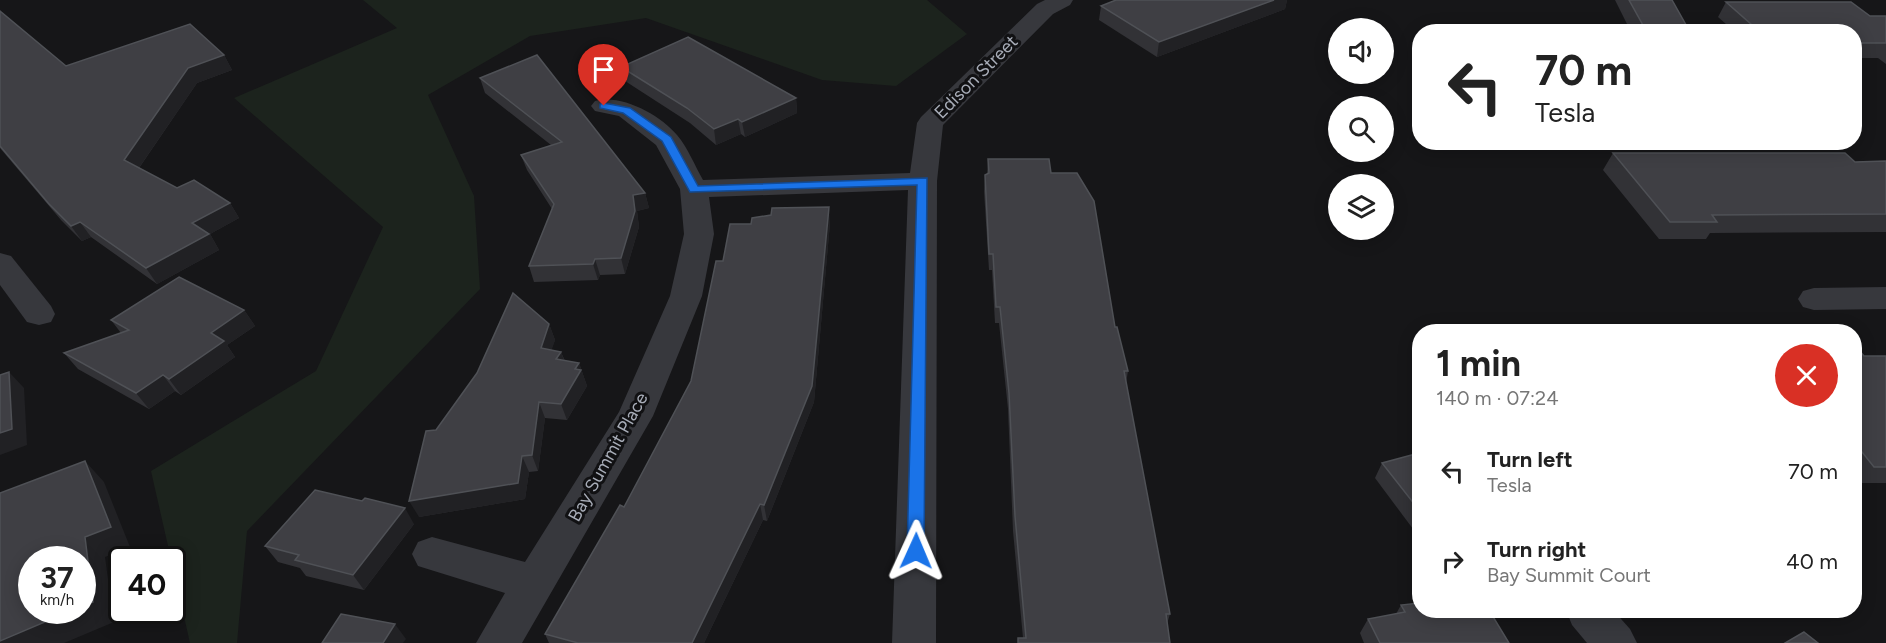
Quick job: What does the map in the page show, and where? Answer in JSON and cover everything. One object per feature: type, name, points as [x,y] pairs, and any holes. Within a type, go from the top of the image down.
[{"type":"street","name":"Edison Street","points":[[914,643],[923,181],[930,123],[1045,9],[1062,0]]},
{"type":"street","points":[[604,106],[627,110],[667,140],[694,189],[923,181]]},
{"type":"street","name":"Bay Summit Place","points":[[498,643],[635,416],[687,296],[699,234],[694,189]]},
{"type":"street","points":[[0,263],[39,314]]},
{"type":"street","points":[[1814,299],[1886,298]]},
{"type":"street","points":[[432,554],[535,583]]},
{"type":"street","points":[[1592,618],[1614,643]]},
{"type":"shaded area","points":[[363,0],[927,0],[967,34],[896,86],[822,80],[646,18],[530,36],[428,95],[474,196],[480,289],[247,531],[237,643],[190,643],[186,624],[186,546],[168,546],[151,471],[316,371],[383,227],[234,98],[397,28]]},
{"type":"building","points":[[1116,0],[1274,0],[1159,42],[1101,6]]},
{"type":"building","points":[[1629,0],[1672,0],[1686,24],[1642,24]]},
{"type":"building","points":[[1726,2],[1851,2],[1870,16],[1886,16],[1886,43],[1862,43],[1862,24],[1751,24]]},
{"type":"building","points":[[0,11],[66,66],[190,24],[224,55],[188,68],[124,160],[177,188],[194,180],[230,203],[192,223],[209,234],[146,268],[80,222],[71,226],[49,204],[0,146]]},
{"type":"building","points":[[688,37],[796,98],[742,122],[738,119],[714,129],[687,108],[621,67]]},
{"type":"building","points":[[537,55],[645,193],[633,195],[635,211],[621,258],[595,259],[593,264],[529,266],[554,204],[521,155],[562,142],[480,78]]},
{"type":"building","points":[[1613,153],[1845,153],[1855,162],[1886,161],[1886,214],[1712,215],[1717,222],[1670,222]]},
{"type":"building","points":[[988,159],[1049,159],[1051,173],[1077,173],[1094,201],[1115,327],[1117,327],[1128,371],[1124,371],[1170,614],[1166,614],[1170,643],[1018,643],[1018,638],[1026,638],[1015,516],[1009,393],[1000,307],[996,307],[993,254],[989,254],[985,175],[989,173]]},
{"type":"building","points":[[829,207],[812,386],[764,505],[760,504],[692,643],[578,643],[545,634],[620,505],[624,507],[691,381],[716,261],[723,261],[730,224],[751,224],[752,218],[771,215],[772,208]]},
{"type":"building","points":[[179,277],[244,310],[211,333],[224,341],[169,379],[163,375],[136,393],[64,353],[129,330],[111,320]]},
{"type":"building","points":[[513,293],[549,324],[541,348],[561,352],[556,359],[579,363],[575,369],[581,370],[561,404],[539,402],[532,455],[522,456],[518,483],[409,501],[426,431],[436,430],[477,373]]},
{"type":"building","points":[[1862,354],[1864,356],[1886,356],[1886,467],[1874,467],[1862,452]]},
{"type":"building","points":[[9,372],[12,429],[0,433],[0,375]]},
{"type":"building","points":[[1412,455],[1412,501],[1382,463]]},
{"type":"building","points":[[85,461],[111,527],[85,537],[86,546],[18,546],[18,624],[40,624],[0,641],[0,493]]},
{"type":"building","points":[[315,490],[362,501],[365,498],[405,508],[353,575],[295,560],[299,555],[265,546]]},
{"type":"building","points":[[1412,604],[1412,618],[1494,618],[1509,643],[1380,643],[1368,619],[1405,612],[1401,605]]},
{"type":"building","points":[[341,614],[395,624],[383,643],[322,643]]},
{"type":"building","points":[[1804,632],[1818,643],[1785,643]]},
{"type":"route","points":[[604,106],[627,110],[667,140],[694,189],[923,181],[916,551]]}]
